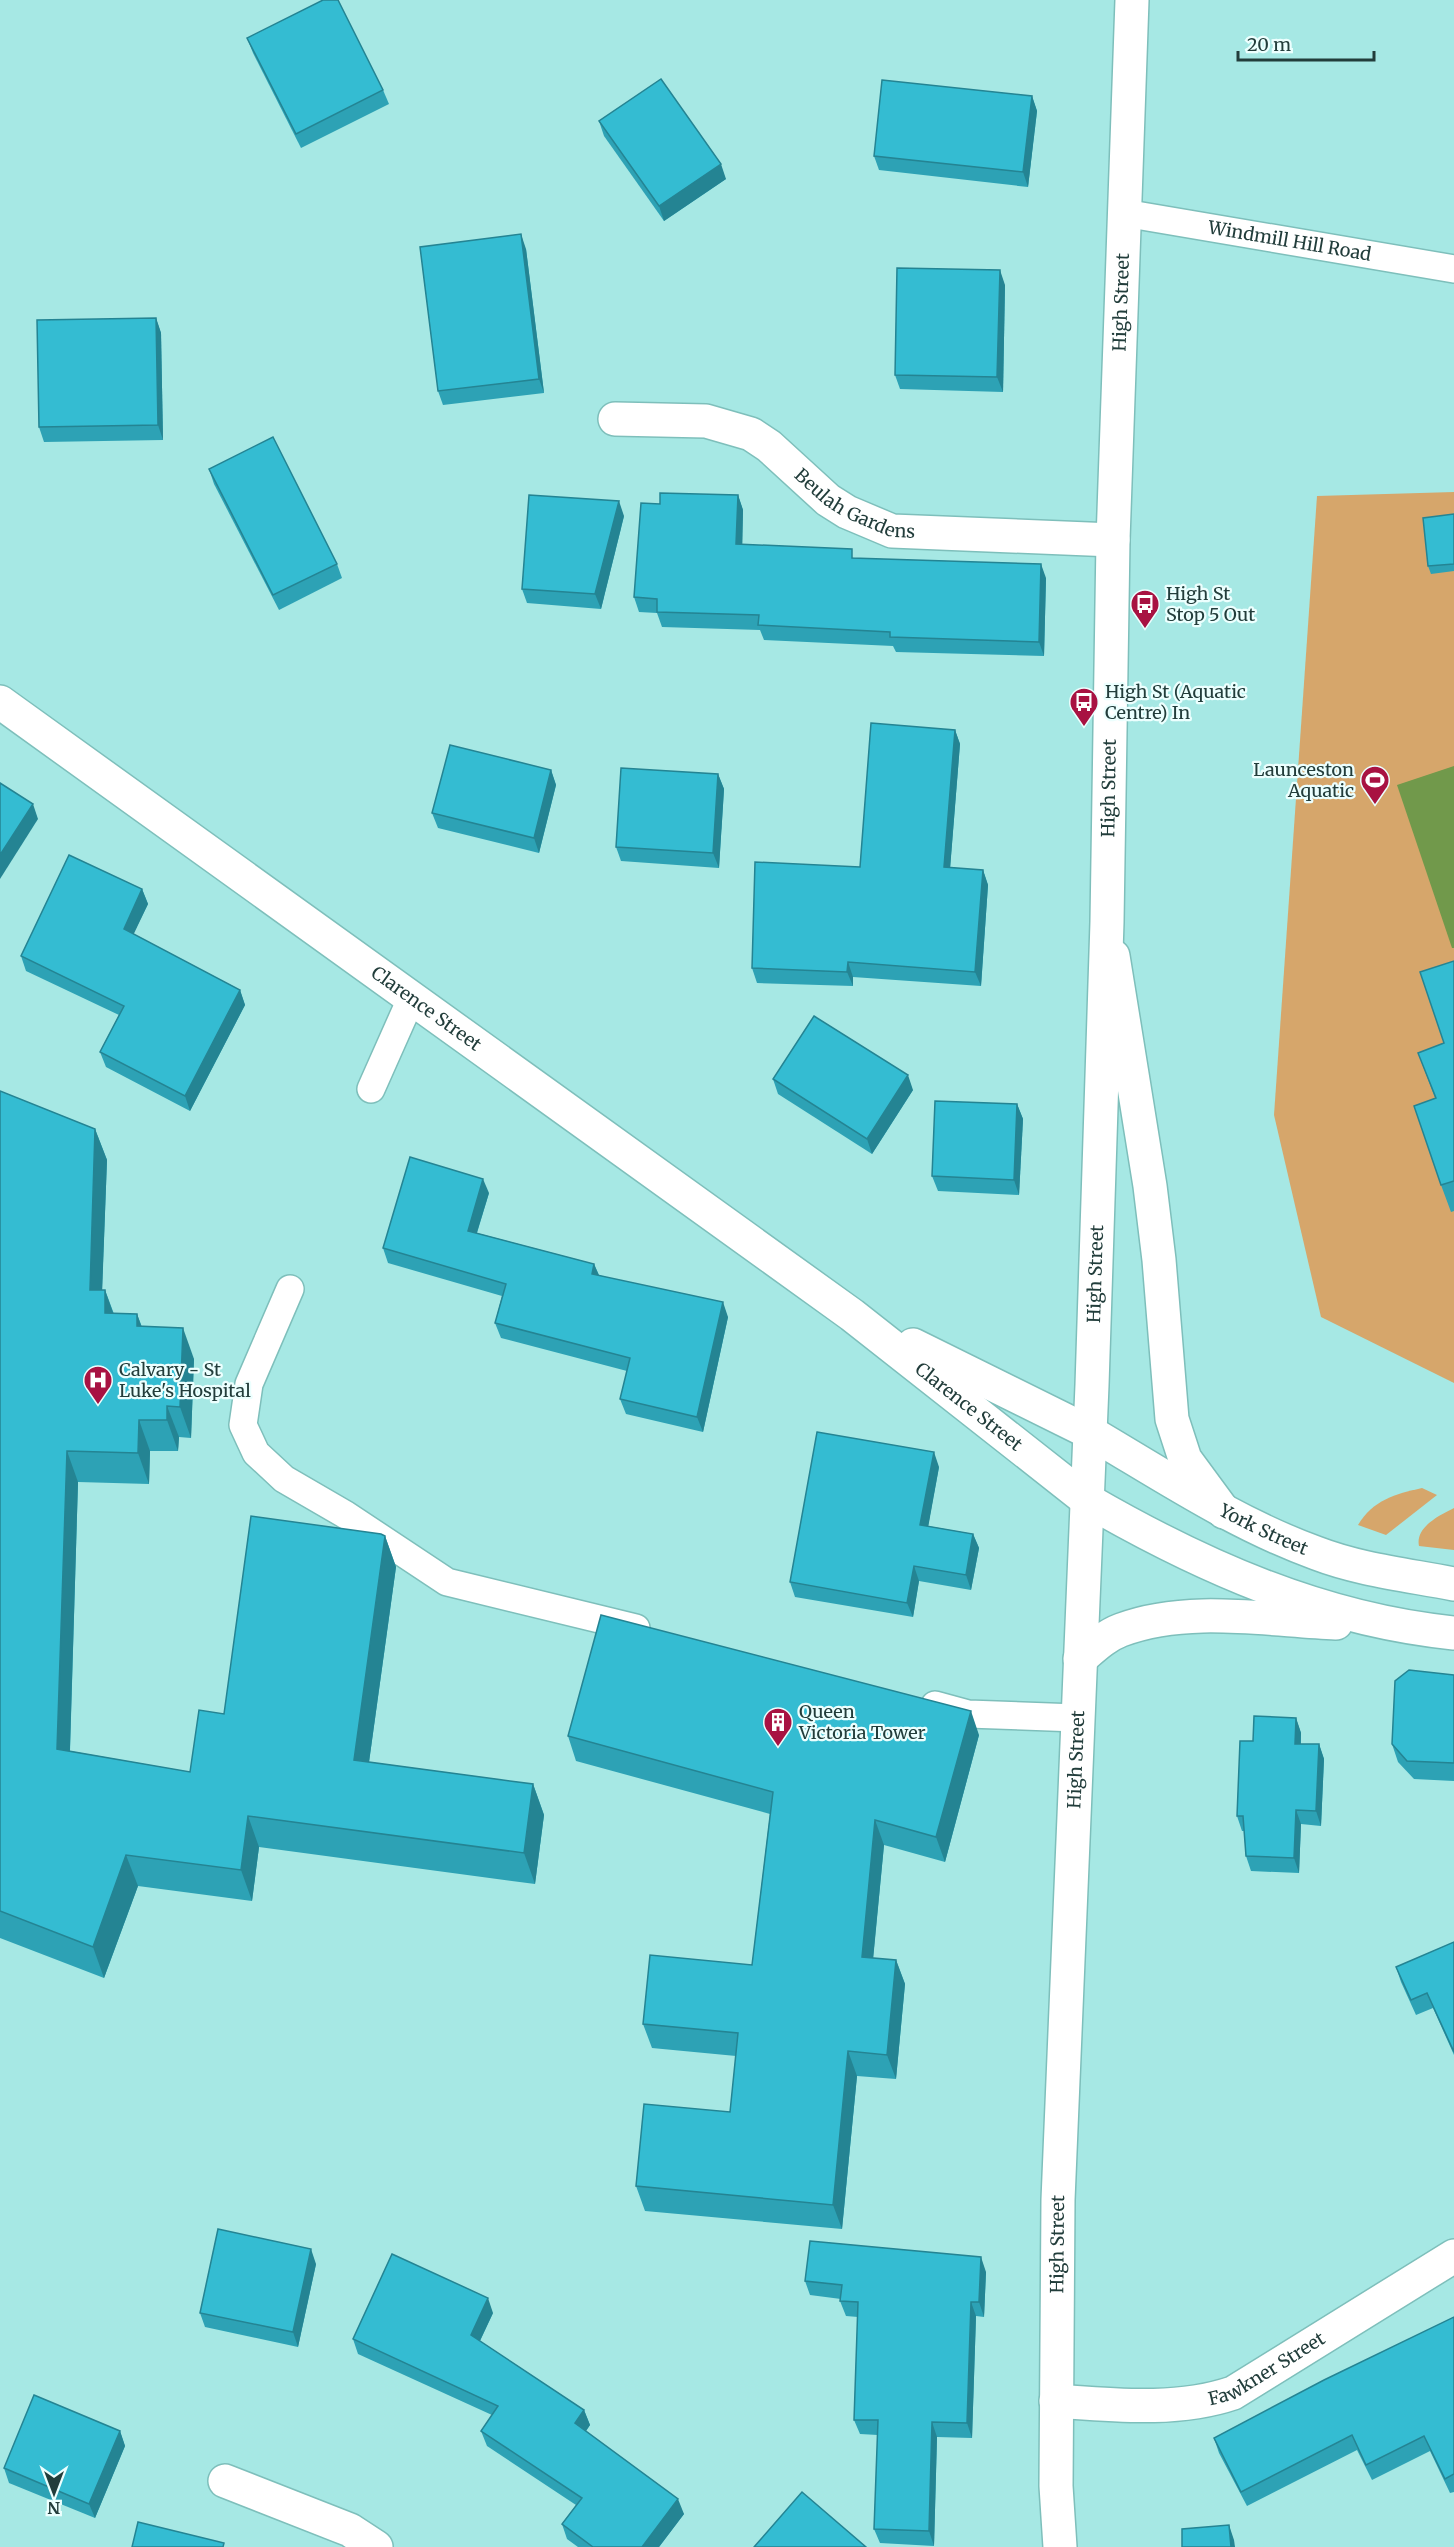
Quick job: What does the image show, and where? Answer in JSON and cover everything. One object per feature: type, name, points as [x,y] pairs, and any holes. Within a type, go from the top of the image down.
[{"type":"street","name":"High Street","points":[[1060,2547],[1056,2486],[1058,2200],[1091,1433],[1107,922],[1113,540],[1132,0]]},
{"type":"street","name":"Beulah Gardens","points":[[615,419],[706,421],[751,434],[769,446],[828,500],[847,512],[892,531],[1113,540]]},
{"type":"street","name":"Clarence Street","points":[[0,702],[852,1315],[1087,1500]]},
{"type":"street","points":[[1107,922],[1150,1186],[1159,1260],[1172,1419],[1185,1459],[1224,1512]]},
{"type":"street","name":"Clarence Street","points":[[852,1315],[1091,1433]]},
{"type":"street","name":"York Street","points":[[1091,1433],[1224,1512],[1317,1554],[1357,1565],[1454,1584]]},
{"type":"street","points":[[1087,1500],[1160,1542],[1257,1586],[1314,1604],[1409,1627]]},
{"type":"street","points":[[1080,1659],[1100,1642],[1121,1630],[1185,1617],[1409,1627],[1454,1633]]},
{"type":"street","name":"Fawkner Street","points":[[1056,2401],[1127,2406],[1210,2401],[1233,2393],[1454,2256]]},
{"type":"street","points":[[225,2481],[350,2530],[376,2547]]},
{"type":"lane","name":"Windmill Hill Road","points":[[1124,213],[1454,269]]},
{"type":"lane","points":[[371,1089],[411,999]]},
{"type":"lane","points":[[290,1289],[249,1384],[243,1425],[256,1453],[284,1479],[346,1515],[447,1582],[662,1635]]},
{"type":"lane","points":[[911,1699],[968,1714],[1077,1718]]},
{"type":"shaded area","name":"Launceston Aquatic","points":[[1454,492],[1454,1383],[1321,1317],[1274,1115],[1317,496]]},
{"type":"shaded area","points":[[1454,766],[1454,948],[1452,948],[1397,785]]},
{"type":"shaded area","points":[[1422,1488],[1437,1495],[1386,1535],[1358,1525],[1364,1516],[1386,1499]]},
{"type":"shaded area","points":[[1454,1508],[1454,1550],[1419,1546],[1419,1539],[1425,1527]]},
{"type":"building","points":[[323,0],[338,0],[383,90],[296,134],[247,38]]},
{"type":"building","points":[[661,79],[721,164],[659,206],[599,121]]},
{"type":"building","points":[[882,80],[1032,96],[1023,172],[874,156]]},
{"type":"building","points":[[521,234],[539,379],[438,391],[420,247]]},
{"type":"building","points":[[897,268],[1000,270],[997,377],[895,375]]},
{"type":"building","points":[[156,318],[158,425],[39,427],[37,320]]},
{"type":"building","points":[[273,437],[337,564],[273,595],[209,469]]},
{"type":"building","points":[[660,493],[738,495],[736,544],[852,549],[852,558],[1041,564],[1039,642],[890,637],[890,632],[758,625],[759,615],[657,612],[657,599],[634,597],[641,503],[660,504]]},
{"type":"building","points":[[529,495],[619,501],[595,594],[522,589]]},
{"type":"building","points":[[1454,514],[1454,564],[1428,566],[1423,518]]},
{"type":"building","points":[[871,723],[955,730],[944,867],[983,870],[975,972],[848,962],[847,972],[752,968],[755,862],[860,867]]},
{"type":"building","points":[[450,745],[551,770],[534,838],[432,813]]},
{"type":"building","points":[[621,768],[718,774],[713,853],[616,847]]},
{"type":"building","points":[[0,783],[33,804],[0,855]]},
{"type":"building","points":[[69,855],[142,889],[124,929],[240,990],[185,1096],[100,1052],[124,1006],[21,956]]},
{"type":"building","points":[[1454,961],[1454,1181],[1441,1185],[1414,1106],[1436,1098],[1418,1053],[1444,1043],[1420,972]]},
{"type":"building","points":[[814,1016],[908,1075],[867,1139],[773,1079]]},
{"type":"building","points":[[0,1091],[95,1129],[90,1290],[105,1290],[105,1313],[137,1314],[137,1326],[183,1328],[180,1407],[167,1406],[167,1420],[139,1420],[138,1453],[67,1451],[57,1749],[190,1772],[199,1710],[224,1714],[251,1516],[381,1534],[385,1536],[354,1760],[533,1784],[524,1853],[248,1816],[241,1870],[126,1855],[93,1947],[0,1911]]},
{"type":"building","points":[[935,1101],[1017,1104],[1014,1180],[932,1176]]},
{"type":"building","points":[[410,1157],[483,1179],[468,1231],[594,1264],[592,1274],[723,1302],[697,1417],[620,1399],[630,1358],[495,1323],[506,1284],[383,1248]]},
{"type":"building","points":[[817,1432],[934,1452],[920,1525],[973,1534],[966,1575],[914,1566],[907,1603],[790,1582]]},
{"type":"building","points":[[601,1615],[971,1711],[936,1837],[875,1820],[862,1957],[896,1960],[887,2055],[848,2051],[833,2205],[636,2186],[644,2104],[730,2112],[738,2033],[643,2024],[650,1955],[752,1965],[773,1792],[568,1736]]},
{"type":"building","points":[[1409,1670],[1454,1675],[1454,1763],[1407,1761],[1392,1744],[1395,1681]]},
{"type":"building","points":[[1254,1716],[1296,1718],[1295,1744],[1319,1744],[1316,1811],[1296,1810],[1294,1858],[1246,1856],[1243,1816],[1237,1816],[1240,1741],[1253,1741]]},
{"type":"building","points":[[1454,1942],[1454,2052],[1427,1993],[1411,2000],[1396,1967]]},
{"type":"building","points":[[218,2229],[311,2249],[293,2332],[200,2313]]},
{"type":"building","points":[[810,2241],[981,2257],[979,2302],[971,2302],[967,2423],[932,2422],[929,2531],[874,2529],[878,2420],[854,2420],[858,2302],[840,2301],[842,2285],[805,2281]]},
{"type":"building","points":[[392,2254],[488,2298],[471,2335],[584,2410],[575,2423],[678,2499],[642,2547],[593,2547],[562,2524],[582,2498],[481,2431],[498,2406],[353,2339]]},
{"type":"building","points":[[1454,2317],[1454,2474],[1445,2479],[1424,2436],[1366,2465],[1352,2435],[1241,2492],[1214,2438],[1324,2380]]},
{"type":"building","points":[[34,2395],[120,2431],[89,2504],[4,2468]]},
{"type":"building","points":[[802,2492],[866,2547],[754,2547]]},
{"type":"building","points":[[138,2522],[224,2543],[223,2547],[132,2547]]},
{"type":"building","points":[[1229,2525],[1231,2547],[1182,2547],[1182,2529]]},
{"type":"place","name":"High St Stop 5 Out","points":[[1145,630]]},
{"type":"place","name":"High St (Aquatic Centre) In","points":[[1084,728]]},
{"type":"place","name":"Launceston Aquatic","points":[[1375,806]]},
{"type":"place","name":"Calvary - St Luke's Hospital","points":[[98,1406]]},
{"type":"place","name":"Queen Victoria Tower","points":[[778,1748]]}]
